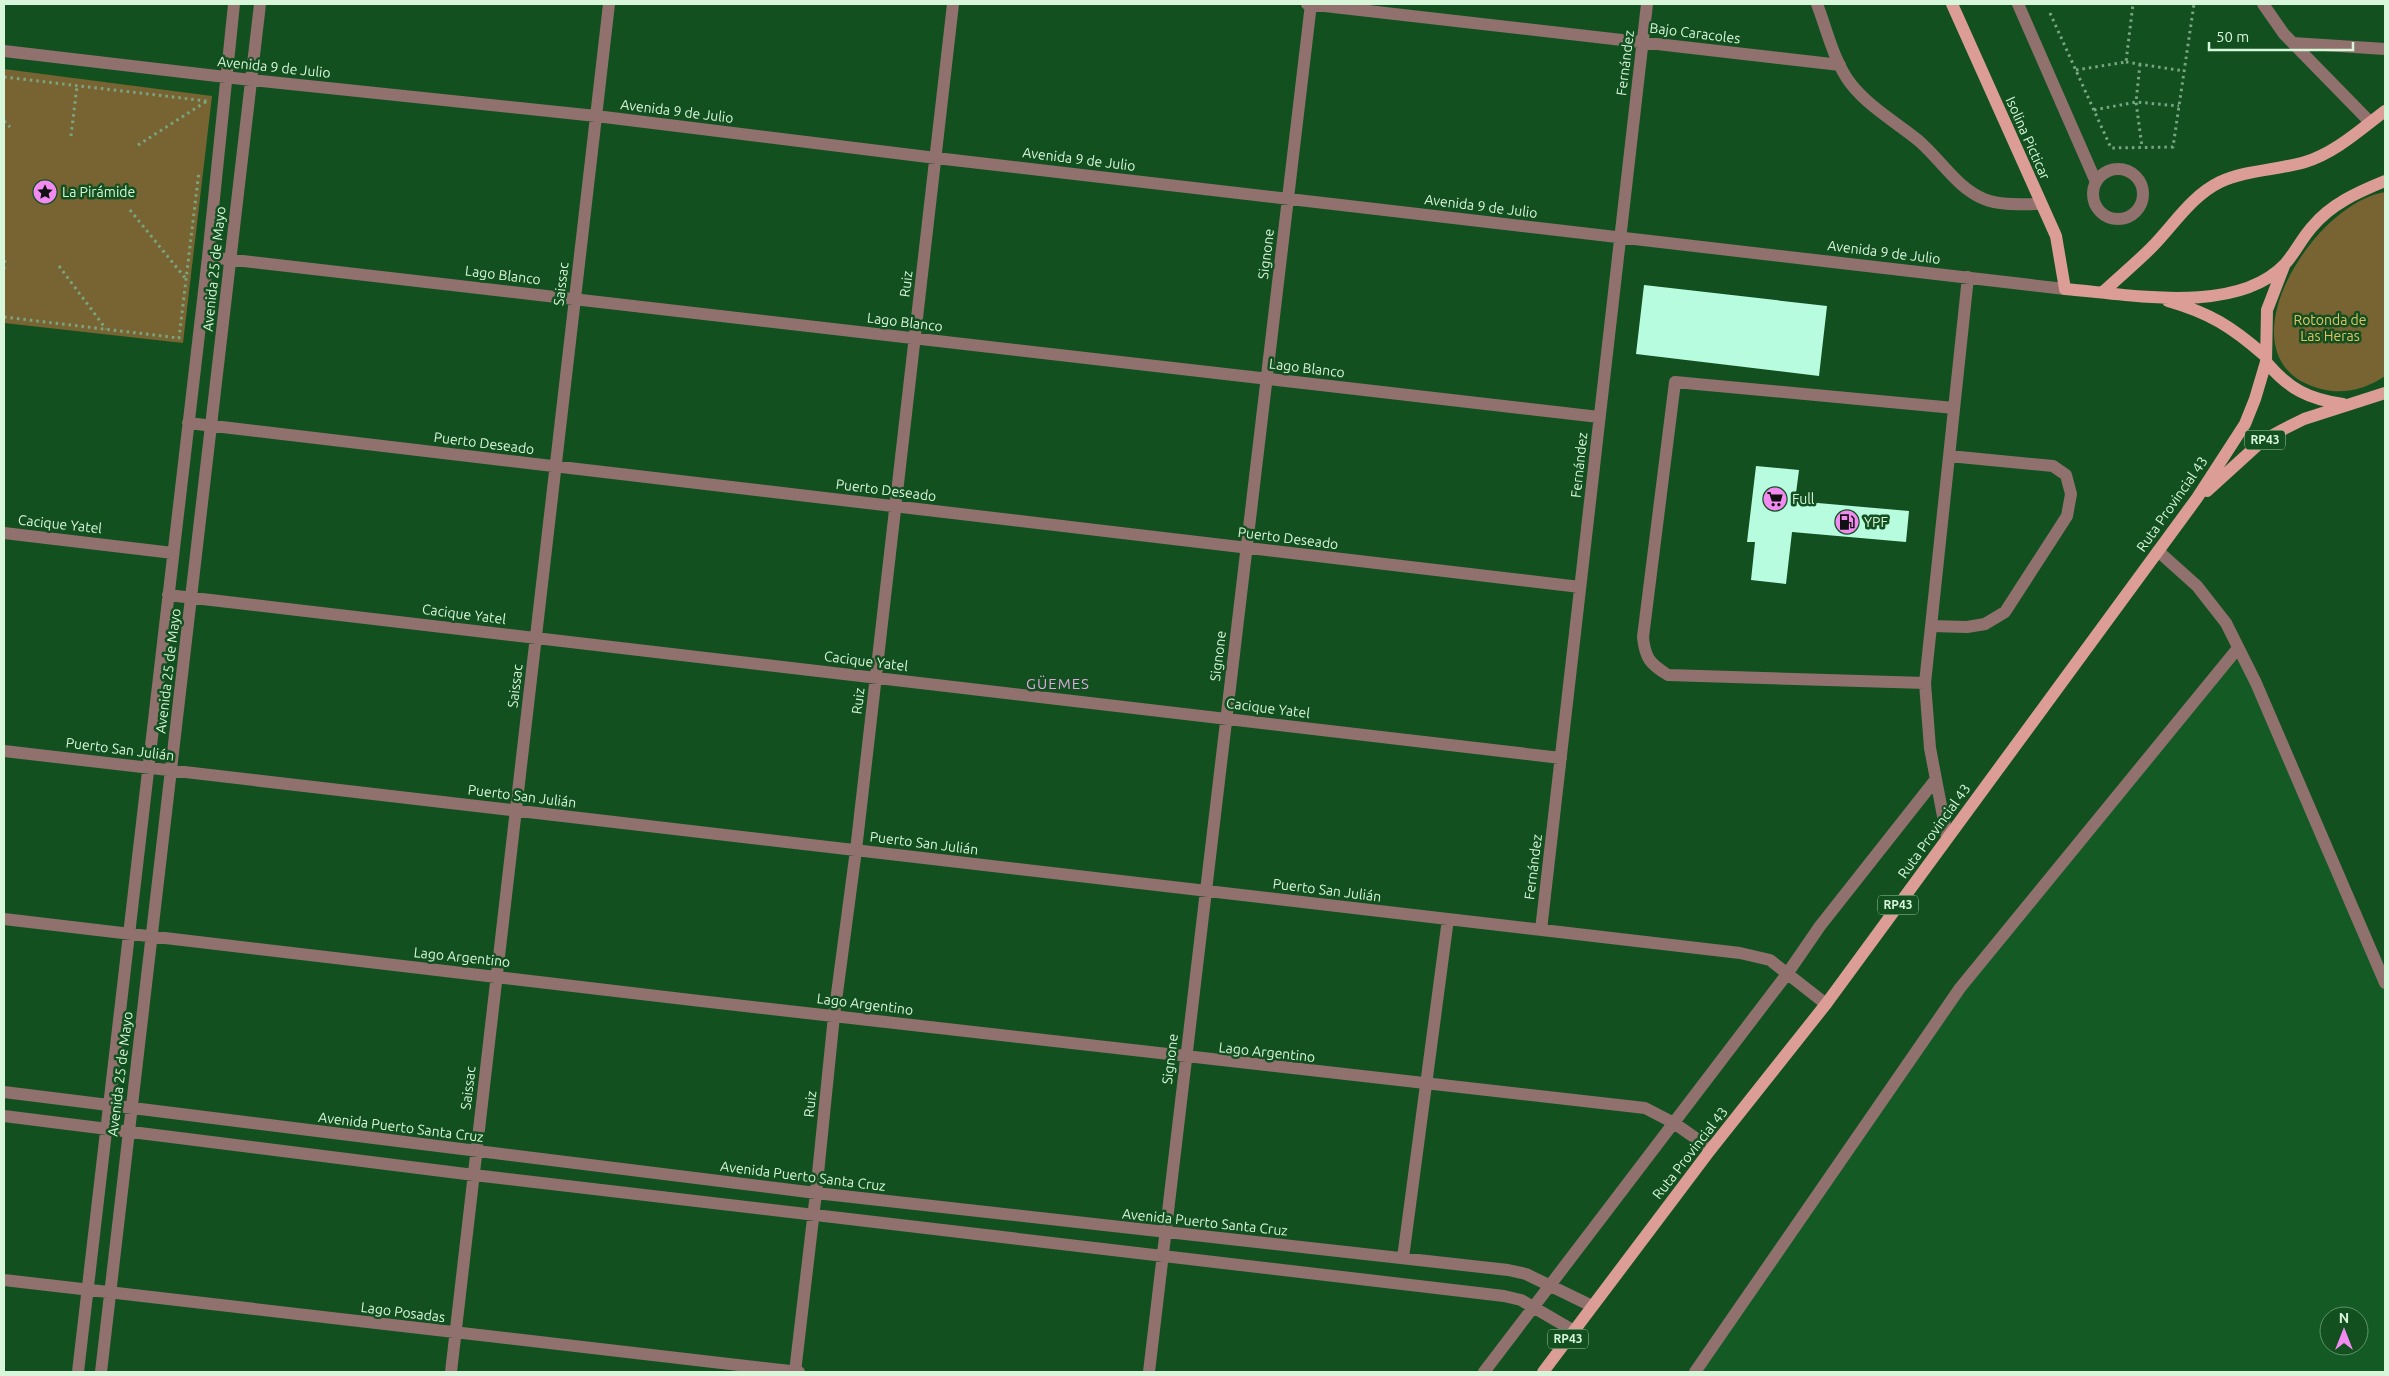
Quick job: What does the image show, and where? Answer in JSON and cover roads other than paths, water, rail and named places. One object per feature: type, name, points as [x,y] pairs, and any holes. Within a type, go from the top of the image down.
[{"type":"main road","name":"Isolina Picticar","points":[[1952,4],[2056,236],[2065,289]]},
{"type":"main road","points":[[2103,292],[2151,248],[2188,207],[2209,189],[2220,182],[2241,176],[2307,162],[2348,139],[2385,110]]},
{"type":"main road","name":"RP43","points":[[2347,404],[2321,401],[2298,391],[2280,377],[2265,359],[2267,310],[2285,264],[2312,226],[2349,196],[2385,181]]},
{"type":"main road","points":[[2151,297],[2198,297],[2233,292],[2253,286],[2266,279],[2285,264]]},
{"type":"main road","name":"Avenida 9 de Julio","points":[[2065,289],[2151,297]]},
{"type":"main road","points":[[2151,297],[2198,310],[2243,337],[2265,359]]},
{"type":"main road","name":"Ruta Provincial 43","points":[[1543,1372],[1711,1150],[1826,1004],[2197,498],[2245,424],[2255,399],[2265,359]]},
{"type":"main road","name":"RP43","points":[[2197,498],[2262,441],[2304,419],[2385,393]]},
{"type":"street","name":"Avenida 25 de Mayo","points":[[78,1372],[208,257],[234,4]]},
{"type":"street","name":"Avenida 25 de Mayo","points":[[101,1372],[260,4]]},
{"type":"street","name":"Saissac","points":[[452,1372],[475,1152],[609,4]]},
{"type":"street","name":"Ruiz","points":[[795,1372],[814,1215],[834,1016],[856,850],[953,4]]},
{"type":"street","name":"Bajo Caracoles","points":[[1310,4],[1840,65]]},
{"type":"street","name":"Signone","points":[[1149,1372],[1310,4]]},
{"type":"street","name":"Fernández","points":[[1541,930],[1647,4]]},
{"type":"street","points":[[1817,4],[1840,65],[1851,84],[1862,96],[1920,143],[1968,190],[1985,200],[2007,204],[2041,204]]},
{"type":"street","points":[[2018,4],[2096,182],[2094,199],[2102,213],[2118,219],[2134,214],[2140,207],[2143,200],[2142,184],[2131,172],[2115,169],[2108,171],[2096,182]]},
{"type":"street","points":[[2263,4],[2284,34],[2370,122]]},
{"type":"street","points":[[2293,43],[2385,49]]},
{"type":"street","name":"Avenida 9 de Julio","points":[[4,51],[251,80],[596,116],[936,158],[2065,289]]},
{"type":"street","name":"Lago Blanco","points":[[208,257],[1599,417]]},
{"type":"street","points":[[1947,837],[1930,748],[1925,683],[1968,277]]},
{"type":"street","points":[[1925,683],[1668,675],[1653,666],[1644,650],[1643,637],[1675,382],[1954,408]]},
{"type":"street","name":"Puerto Deseado","points":[[188,423],[1580,587]]},
{"type":"street","points":[[1931,626],[1967,627],[1985,624],[2005,612],[2067,516],[2071,494],[2066,475],[2053,466],[1949,456]]},
{"type":"street","name":"Cacique Yatel","points":[[4,533],[173,553]]},
{"type":"street","points":[[2158,551],[2197,586],[2226,623],[2256,683],[2385,983]]},
{"type":"street","name":"Cacique Yatel","points":[[168,595],[1560,758]]},
{"type":"street","points":[[1695,1372],[1960,988],[2238,648]]},
{"type":"street","name":"Puerto San Julián","points":[[4,751],[1740,953],[1770,960],[1826,1004]]},
{"type":"street","points":[[1484,1372],[1787,974],[1820,926],[1936,779]]},
{"type":"street","points":[[1403,1258],[1448,919]]},
{"type":"street","name":"Lago Argentino","points":[[4,920],[1185,1058],[1645,1108],[1674,1123],[1711,1150]]},
{"type":"street","name":"Avenida Puerto Santa Cruz","points":[[4,1092],[816,1193],[1508,1270],[1526,1274],[1592,1306]]},
{"type":"street","points":[[4,1116],[474,1175],[1504,1296],[1521,1300],[1574,1331]]},
{"type":"street","name":"Lago Posadas","points":[[4,1280],[455,1334],[799,1372]]},
{"type":"place","name":"La Pirámide","points":[[45,192]]},
{"type":"place","name":"Full","points":[[1775,499]]},
{"type":"place","name":"YPF","points":[[1847,522]]},
{"type":"district","name":"GÜEMES","points":[[1058,684]]},
{"type":"park label","name":"Rotonda de Las Heras","points":[[2330,328]]}]
